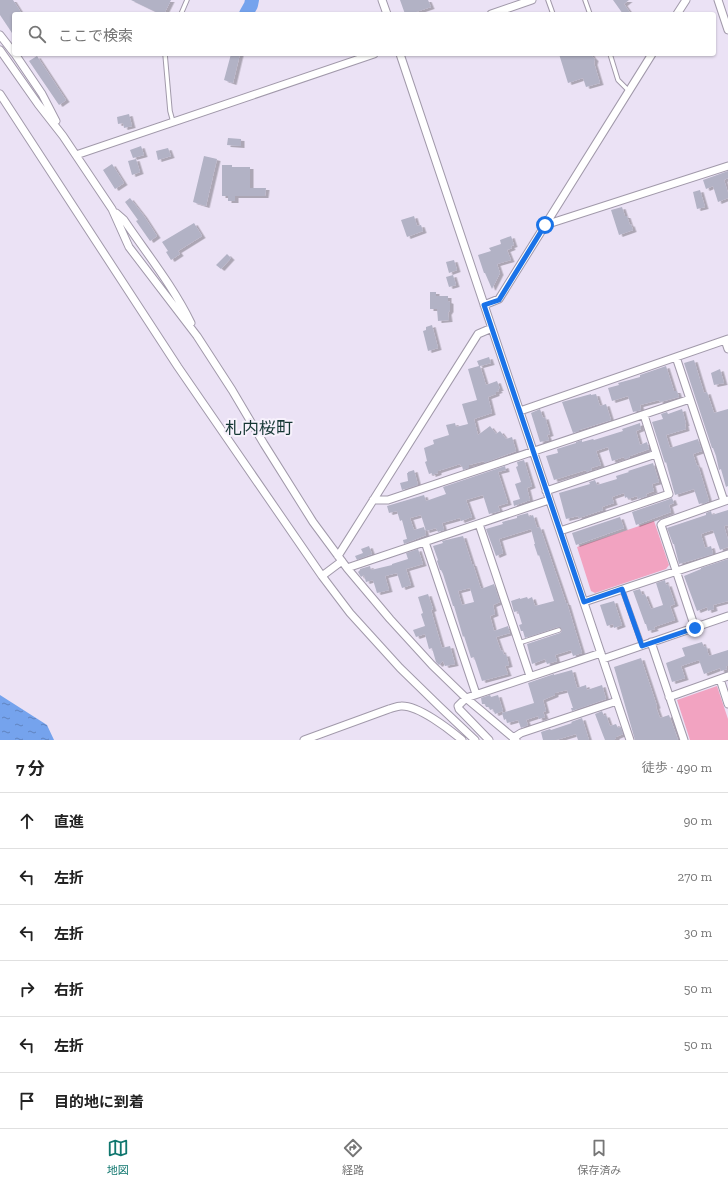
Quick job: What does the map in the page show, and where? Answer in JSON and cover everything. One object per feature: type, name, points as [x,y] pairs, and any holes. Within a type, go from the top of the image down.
[{"type":"street","points":[[382,0],[386,12]]},
{"type":"street","points":[[498,12],[532,0]]},
{"type":"street","points":[[678,12],[686,0]]},
{"type":"street","points":[[718,0],[728,30]]},
{"type":"street","points":[[0,35],[12,50]]},
{"type":"street","points":[[0,50],[38,104],[63,136],[112,209],[129,247],[197,336],[313,522],[347,568],[395,625],[432,665],[466,698],[514,739],[521,733],[617,700]]},
{"type":"street","points":[[16,56],[42,94],[63,136]]},
{"type":"street","points":[[76,155],[368,56]]},
{"type":"street","points":[[401,56],[630,740]]},
{"type":"street","points":[[484,305],[499,300],[651,56]]},
{"type":"street","points":[[0,94],[178,367],[322,576],[350,613],[400,668],[475,740]]},
{"type":"street","points":[[545,225],[728,166]]},
{"type":"street","points":[[112,209],[124,220],[168,282],[181,302],[197,336]]},
{"type":"street","points":[[322,576],[340,559],[373,500],[478,334],[492,328]]},
{"type":"street","points":[[520,411],[727,340],[728,349]]},
{"type":"street","points":[[676,357],[726,500],[663,522],[661,525],[695,628]]},
{"type":"street","points":[[373,500],[388,500],[690,399]]},
{"type":"street","points":[[560,531],[669,494],[644,415]]},
{"type":"street","points":[[546,491],[656,454]]},
{"type":"street","points":[[347,568],[549,500]]},
{"type":"street","points":[[479,524],[530,676]]},
{"type":"street","points":[[425,542],[476,694]]},
{"type":"street","points":[[584,602],[728,554]]},
{"type":"street","points":[[489,740],[459,709],[458,706],[466,698],[530,676],[642,646],[728,616]]},
{"type":"street","points":[[651,642],[684,740]]},
{"type":"street","points":[[669,697],[728,676]]},
{"type":"street","points":[[720,679],[728,704]]},
{"type":"street","points":[[304,740],[401,706],[422,712],[462,740]]},
{"type":"lane","points":[[182,12],[187,0]]},
{"type":"lane","points":[[548,0],[552,12]]},
{"type":"lane","points":[[585,0],[589,12]]},
{"type":"lane","points":[[165,56],[170,111],[173,122]]},
{"type":"lane","points":[[611,56],[618,80],[629,91]]},
{"type":"lane","points":[[622,589],[642,646]]},
{"type":"lane","points":[[519,643],[559,630]]},
{"type":"shaded area","points":[[654,521],[669,565],[666,569],[595,593],[591,591],[577,547]]},
{"type":"shaded area","points":[[717,686],[728,719],[728,740],[690,740],[677,700]]},
{"type":"water","points":[[0,695],[47,725],[54,740],[0,740]]},
{"type":"building","points":[[0,0],[13,0],[21,12],[12,12],[12,33],[0,15]]},
{"type":"building","points":[[131,0],[171,0],[165,12],[156,12]]},
{"type":"building","points":[[400,0],[428,0],[431,7],[416,12],[404,12]]},
{"type":"building","points":[[613,0],[629,0],[624,4],[630,12],[622,12]]},
{"type":"building","points":[[37,56],[66,100],[59,105],[29,61]]},
{"type":"building","points":[[230,56],[240,56],[233,83],[224,80]]},
{"type":"building","points":[[560,56],[592,56],[595,59],[594,63],[600,83],[586,87],[583,78],[568,83]]},
{"type":"building","points":[[129,114],[132,126],[124,128],[123,123],[118,124],[117,117]]},
{"type":"building","points":[[228,138],[241,139],[241,146],[227,145]]},
{"type":"building","points":[[141,146],[144,155],[133,158],[130,150]]},
{"type":"building","points":[[168,148],[171,156],[158,160],[156,151]]},
{"type":"building","points":[[204,156],[217,159],[206,206],[193,202]]},
{"type":"building","points":[[136,159],[140,172],[132,175],[128,161]]},
{"type":"building","points":[[112,164],[124,183],[115,189],[103,170]]},
{"type":"building","points":[[222,165],[232,165],[232,167],[250,167],[250,188],[266,188],[265,196],[235,196],[235,201],[228,201],[228,196],[222,196]]},
{"type":"building","points":[[728,171],[728,178],[724,180],[728,198],[718,202],[713,186],[706,189],[703,180]]},
{"type":"building","points":[[700,190],[705,207],[697,209],[693,192]]},
{"type":"building","points":[[130,198],[157,236],[150,241],[136,221],[138,220],[125,202]]},
{"type":"building","points":[[622,207],[633,230],[619,235],[611,210]]},
{"type":"building","points":[[414,216],[417,226],[421,225],[423,231],[407,237],[401,220]]},
{"type":"building","points":[[194,223],[202,236],[178,251],[180,254],[171,260],[166,252],[168,251],[162,242]]},
{"type":"building","points":[[511,236],[514,245],[511,246],[512,248],[507,250],[511,260],[497,264],[500,273],[492,289],[484,273],[478,255],[491,251],[489,248],[501,244],[500,240]]},
{"type":"building","points":[[227,254],[231,258],[221,269],[216,265]]},
{"type":"building","points":[[454,260],[457,270],[449,273],[446,262]]},
{"type":"building","points":[[453,275],[456,285],[449,287],[446,277]]},
{"type":"building","points":[[430,292],[436,292],[436,296],[448,296],[448,301],[450,302],[450,310],[448,313],[449,320],[438,321],[437,309],[430,309]]},
{"type":"building","points":[[432,325],[438,348],[428,351],[423,331],[426,330],[426,327]]},
{"type":"building","points":[[489,357],[491,363],[480,366],[486,385],[497,381],[500,389],[498,389],[499,391],[496,392],[496,394],[488,397],[492,413],[474,419],[478,435],[490,426],[496,434],[500,431],[506,439],[512,437],[516,451],[484,463],[484,461],[469,465],[469,468],[463,470],[460,464],[438,471],[438,473],[432,475],[432,473],[429,474],[425,462],[427,461],[424,448],[434,444],[433,440],[449,435],[446,425],[455,423],[456,427],[468,424],[462,404],[477,400],[468,369],[479,366],[477,361]]},
{"type":"building","points":[[694,360],[704,393],[707,392],[714,413],[728,409],[728,486],[726,487],[684,363]]},
{"type":"building","points":[[666,366],[674,391],[677,391],[679,397],[640,405],[641,410],[633,412],[628,396],[612,401],[608,388]]},
{"type":"building","points":[[720,369],[724,383],[714,385],[711,373]]},
{"type":"building","points":[[596,394],[600,406],[606,404],[611,420],[573,433],[562,402]]},
{"type":"building","points":[[540,409],[543,418],[545,417],[550,434],[547,435],[549,440],[540,442],[531,413]]},
{"type":"building","points":[[682,409],[686,429],[666,435],[670,448],[698,439],[702,451],[693,454],[709,501],[703,504],[699,504],[694,489],[675,495],[666,462],[665,463],[652,422],[663,419],[661,414],[667,412],[668,414]]},
{"type":"building","points":[[640,423],[641,429],[636,431],[640,445],[647,442],[649,449],[630,456],[629,458],[624,459],[624,457],[612,461],[608,447],[596,451],[601,465],[591,468],[592,470],[586,472],[586,470],[554,480],[546,456],[558,453],[557,449],[576,442],[582,440],[582,442],[594,440],[623,431],[622,429]]},
{"type":"building","points":[[524,460],[532,486],[527,488],[530,500],[514,506],[513,501],[520,499],[515,484],[521,482],[516,467],[518,466],[517,462]]},
{"type":"building","points":[[653,463],[659,482],[652,484],[654,491],[646,494],[647,496],[638,499],[637,496],[628,499],[627,497],[625,498],[624,493],[612,497],[614,503],[602,507],[603,510],[579,518],[578,516],[566,519],[559,493],[590,484],[589,482],[595,480],[597,485],[617,479],[616,476]]},
{"type":"building","points":[[505,466],[506,470],[498,472],[508,503],[498,506],[500,511],[489,514],[483,495],[466,500],[472,517],[461,521],[460,518],[442,523],[444,530],[438,532],[436,528],[426,531],[421,515],[410,518],[414,530],[424,527],[426,535],[404,544],[403,540],[407,539],[402,520],[400,521],[397,511],[389,513],[387,506],[424,495],[426,501],[446,494],[443,487]]},
{"type":"building","points":[[414,470],[418,485],[402,490],[400,483],[408,481],[407,473]]},
{"type":"building","points":[[672,498],[674,503],[669,505],[671,512],[636,525],[632,512]]},
{"type":"building","points":[[728,510],[728,525],[724,526],[728,540],[728,547],[720,550],[713,530],[701,534],[705,548],[711,546],[713,554],[679,564],[674,544],[667,528],[706,515],[706,513],[711,511],[712,515]]},
{"type":"building","points":[[528,513],[529,517],[533,515],[537,528],[540,527],[567,603],[582,653],[573,656],[571,650],[555,655],[557,661],[547,664],[545,659],[532,664],[527,644],[560,633],[562,629],[558,627],[525,638],[519,625],[522,624],[518,611],[514,612],[511,601],[520,598],[527,597],[528,599],[532,597],[535,606],[554,601],[534,544],[531,529],[499,539],[503,553],[496,556],[486,529],[503,524],[502,522]]},
{"type":"building","points":[[620,517],[624,528],[576,545],[572,533]]},
{"type":"building","points":[[463,536],[481,589],[494,584],[500,602],[493,605],[495,614],[490,616],[494,631],[508,626],[510,633],[496,637],[501,651],[502,650],[504,655],[506,654],[509,665],[505,666],[508,674],[482,681],[474,657],[471,658],[464,636],[463,637],[454,606],[437,561],[438,560],[433,546],[443,543],[442,541]],"holes":[[[470,588],[474,602],[462,605],[458,591]]]},
{"type":"building","points":[[369,546],[372,554],[357,560],[355,556],[363,553],[361,549]]},
{"type":"building","points":[[418,549],[423,564],[406,569],[411,585],[402,588],[397,573],[385,576],[389,590],[377,593],[373,580],[366,582],[364,575],[361,577],[358,572],[360,569],[370,566],[371,570],[408,559],[406,553]]},
{"type":"building","points":[[728,559],[728,601],[713,605],[714,609],[708,611],[707,607],[697,611],[684,576],[701,568]]},
{"type":"building","points":[[665,580],[666,585],[668,584],[675,604],[670,606],[675,620],[654,627],[655,629],[648,631],[633,591],[640,589],[642,595],[645,594],[651,609],[663,605],[656,583]]},
{"type":"building","points":[[428,594],[442,648],[450,646],[455,664],[445,666],[443,661],[439,665],[436,662],[432,648],[429,649],[425,634],[416,637],[413,630],[425,626],[418,597]]},
{"type":"building","points":[[614,601],[622,625],[614,628],[613,624],[607,626],[600,605]]},
{"type":"building","points":[[702,642],[704,647],[706,646],[709,656],[728,650],[727,669],[721,671],[720,668],[704,674],[699,660],[681,666],[685,678],[672,682],[666,663],[685,656],[682,648]]},
{"type":"building","points":[[641,658],[660,718],[669,715],[678,740],[635,740],[614,667]]},
{"type":"building","points":[[572,670],[577,688],[586,685],[587,690],[602,685],[606,699],[572,711],[571,708],[573,708],[567,690],[555,693],[555,695],[543,700],[546,711],[543,712],[545,717],[539,719],[538,716],[526,720],[528,725],[521,728],[518,720],[507,723],[506,719],[504,720],[502,713],[534,703],[528,683],[554,674]]},
{"type":"building","points":[[490,695],[491,697],[498,695],[503,711],[495,714],[493,709],[490,710],[485,704],[482,704],[481,698]]},
{"type":"building","points":[[602,711],[604,716],[606,715],[610,726],[616,724],[618,728],[621,727],[623,734],[616,737],[615,740],[605,740],[595,714]]},
{"type":"building","points":[[582,718],[589,740],[578,740],[576,734],[556,740],[543,740],[541,732],[572,723],[571,722]]},
{"type":"waterway","points":[[247,12],[252,0]]},
{"type":"district","name":"札内桜町","points":[[259,428]]},
{"type":"route","points":[[545,225],[499,300],[484,305],[584,602],[622,589],[642,646],[695,628]]}]
